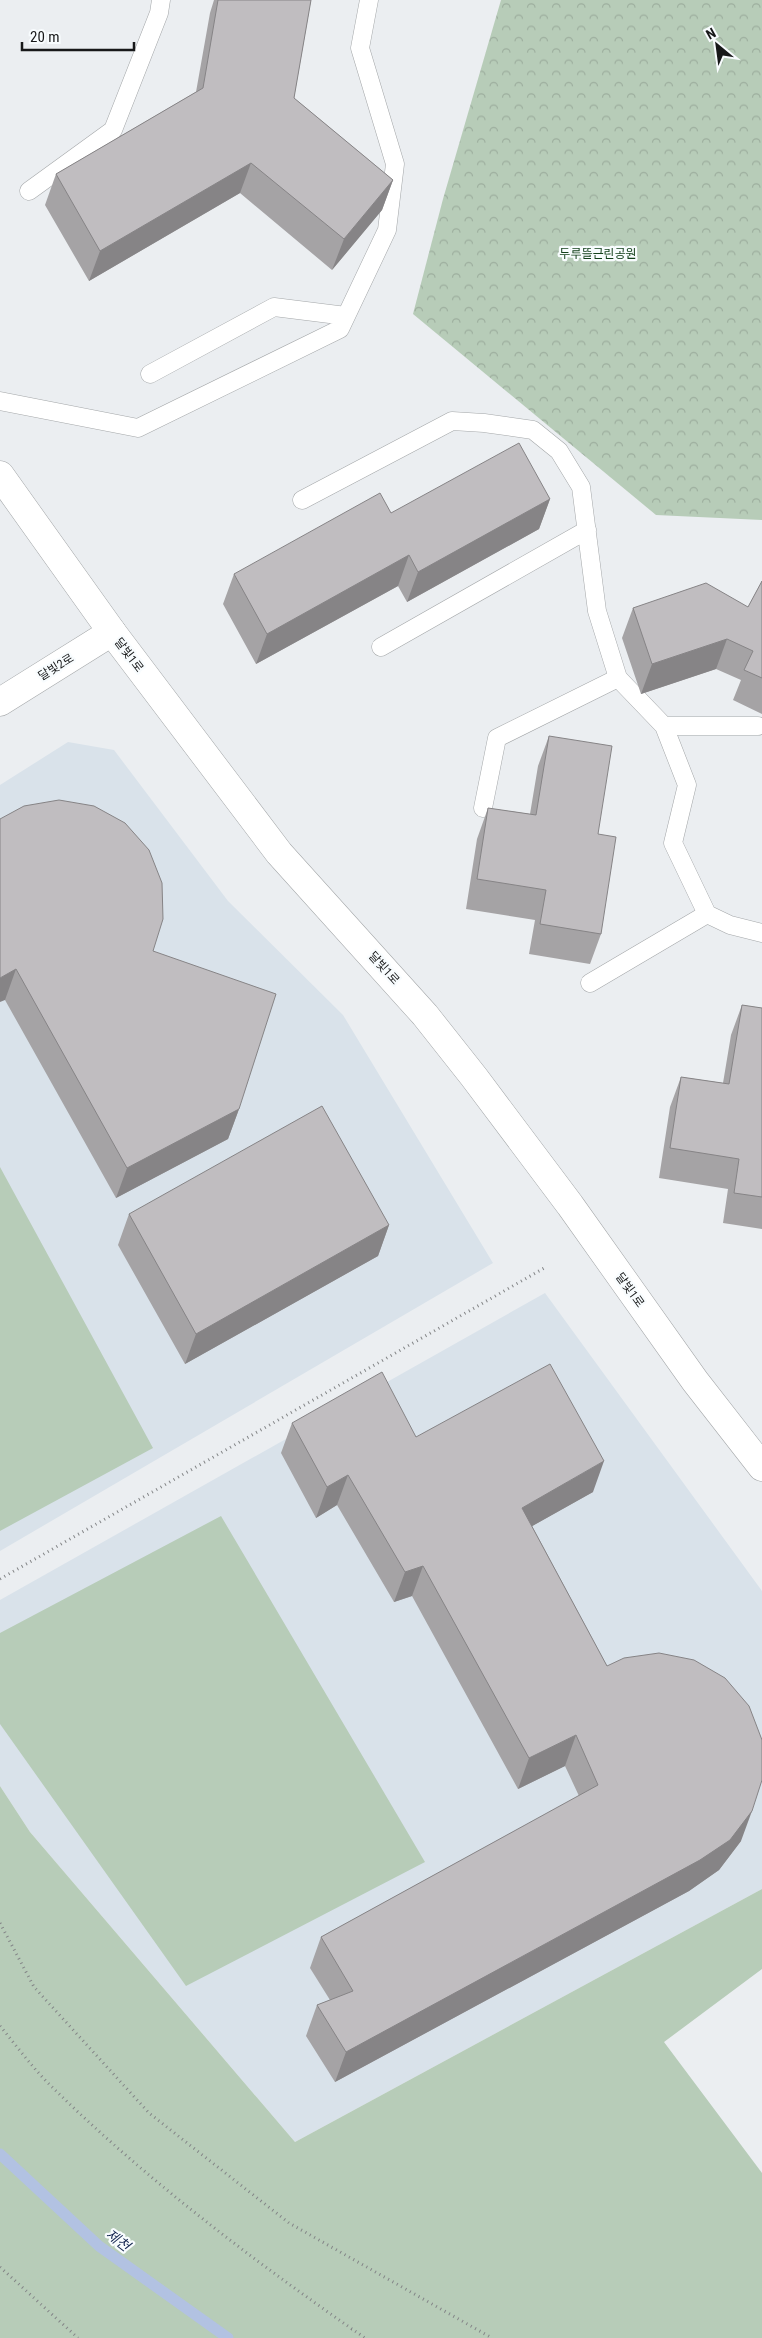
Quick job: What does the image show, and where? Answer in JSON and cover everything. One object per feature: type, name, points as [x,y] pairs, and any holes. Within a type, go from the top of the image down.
[{"type":"street","name":"달빛1로","points":[[0,475],[112,632],[279,853],[432,1022],[570,1205],[695,1380],[762,1467]]},
{"type":"street","name":"달빛2로","points":[[0,702],[112,632]]},
{"type":"lane","points":[[29,191],[113,130],[159,13],[161,0]]},
{"type":"lane","points":[[0,401],[138,428],[340,329],[387,230],[395,164],[360,48],[369,0]]},
{"type":"lane","points":[[150,374],[274,307],[346,316]]},
{"type":"lane","points":[[302,500],[452,421],[484,422],[533,430],[560,451],[581,487],[597,611],[618,678],[664,726],[687,785],[673,843],[707,914],[730,925],[762,933]]},
{"type":"lane","points":[[381,647],[587,530]]},
{"type":"lane","points":[[483,808],[497,738],[618,678]]},
{"type":"lane","points":[[664,726],[758,726]]},
{"type":"lane","points":[[590,983],[707,914]]},
{"type":"path","points":[[0,1578],[546,1267]]},
{"type":"path","points":[[0,1923],[34,1987],[148,2113],[289,2223],[492,2338]]},
{"type":"path","points":[[0,2026],[48,2083],[125,2154],[241,2249],[365,2338]]},
{"type":"path","points":[[0,2267],[78,2338]]},
{"type":"shaded area","points":[[68,742],[114,750],[228,901],[343,1015],[493,1263],[0,1551],[0,785]]},
{"type":"shaded area","points":[[545,1293],[762,1591],[762,1889],[295,2142],[30,1832],[0,1786],[0,1600]]},
{"type":"green space","name":"두루뜰근린공원","points":[[501,0],[762,0],[762,520],[656,515],[413,314],[443,199]]},
{"type":"green space","points":[[0,1167],[153,1448],[0,1531]]},
{"type":"green space","points":[[221,1516],[425,1862],[186,1986],[0,1724],[0,1633]]},
{"type":"green space","points":[[0,1786],[30,1832],[295,2142],[762,1889],[762,1969],[664,2042],[762,2173],[762,2338],[0,2338]]},
{"type":"building","points":[[218,0],[311,0],[294,98],[393,180],[344,239],[251,163],[100,251],[56,174],[203,88]]},
{"type":"building","points":[[519,443],[550,499],[418,572],[409,555],[267,634],[234,574],[380,493],[391,513]]},
{"type":"building","points":[[762,581],[762,678],[744,670],[753,651],[727,639],[652,664],[633,608],[706,583],[748,607]]},
{"type":"building","points":[[549,736],[612,746],[598,834],[616,837],[601,934],[540,924],[546,890],[477,879],[488,808],[536,815]]},
{"type":"building","points":[[59,800],[94,806],[125,823],[149,850],[162,883],[163,919],[153,951],[276,994],[239,1109],[127,1168],[16,969],[0,978],[0,819],[24,806]]},
{"type":"building","points":[[742,1005],[762,1008],[762,1197],[734,1193],[739,1159],[670,1148],[681,1077],[729,1084]]},
{"type":"building","points":[[322,1106],[389,1225],[196,1334],[129,1214]]},
{"type":"building","points":[[550,1364],[604,1461],[522,1508],[607,1666],[624,1658],[659,1653],[694,1660],[725,1678],[749,1706],[762,1740],[762,1780],[752,1811],[730,1840],[700,1860],[346,2052],[317,2005],[353,1991],[321,1937],[598,1785],[576,1735],[529,1758],[423,1566],[405,1572],[348,1475],[327,1487],[292,1423],[382,1372],[416,1437]]},
{"type":"waterway","name":"제천","points":[[0,2154],[99,2246],[228,2338]]}]
